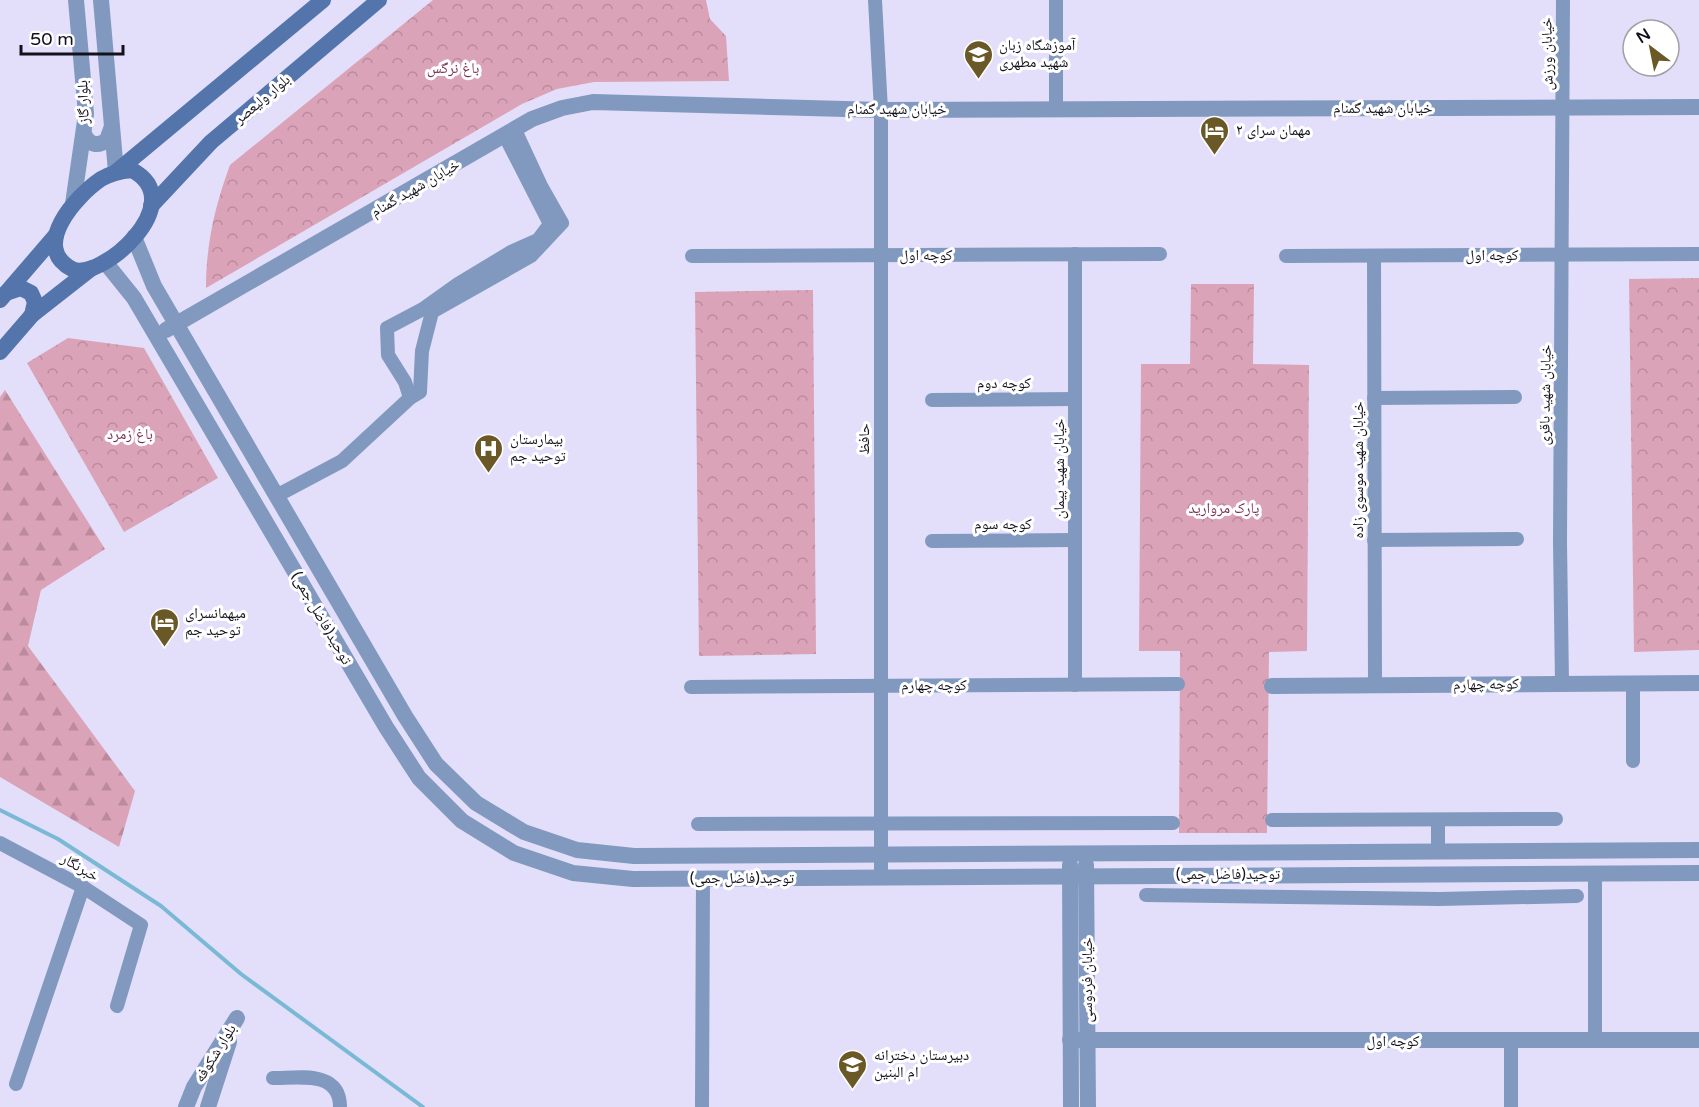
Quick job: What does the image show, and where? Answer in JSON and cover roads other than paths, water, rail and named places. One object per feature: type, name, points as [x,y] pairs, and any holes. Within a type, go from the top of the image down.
[{"type":"main road","points":[[3,297],[56,234],[73,204],[86,191],[116,172],[323,0]]},
{"type":"main road","name":"بلوار ولیعصر","points":[[134,237],[151,206],[211,142],[379,0]]},
{"type":"main road","points":[[116,172],[132,170],[146,177],[153,190],[151,206]]},
{"type":"main road","points":[[56,234],[54,250],[62,264],[76,271],[98,265]]},
{"type":"main road","points":[[0,352],[32,315],[134,237]]},
{"type":"main road","points":[[3,297],[21,288],[31,294],[35,302],[32,315]]},
{"type":"street","name":"بلوار گاز","points":[[73,204],[86,114],[76,0]]},
{"type":"street","name":"بلوار گاز","points":[[101,0],[116,172]]},
{"type":"street","name":"حافظ","points":[[875,0],[881,110],[881,878]]},
{"type":"street","points":[[1056,0],[1056,109]]},
{"type":"street","name":"خیابان ورزش","points":[[1563,0],[1564,108]]},
{"type":"street","name":"خیابان شهید گمنام","points":[[157,336],[532,119],[562,108],[593,102],[881,110],[1699,107]]},
{"type":"street","name":"خیابان شهید باقری","points":[[1562,683],[1560,542],[1564,108]]},
{"type":"street","points":[[84,134],[91,143],[96,145],[107,140],[111,129]]},
{"type":"street","points":[[415,395],[388,355],[387,328],[423,309],[458,284],[511,252],[538,240],[550,224],[510,133]]},
{"type":"street","points":[[278,495],[342,461],[415,395],[422,351],[432,312],[531,256],[562,223],[510,133]]},
{"type":"street","name":"توحید(فاضل جمی)","points":[[134,237],[154,286],[176,325],[436,764],[476,803],[524,832],[577,850],[634,856],[1699,850]]},
{"type":"street","name":"خیابان شهید پیمان","points":[[1075,254],[1075,685]]},
{"type":"street","name":"کوچه اول","points":[[692,256],[1160,254]]},
{"type":"street","name":"کوچه اول","points":[[1286,256],[1699,254]]},
{"type":"street","name":"خیابان شهید موسوی زاده","points":[[1374,256],[1374,685]]},
{"type":"street","name":"توحید(فاضل جمی)","points":[[98,265],[134,298],[419,778],[462,821],[514,853],[573,873],[633,879],[1699,873]]},
{"type":"street","points":[[1374,398],[1515,397]]},
{"type":"street","name":"کوچه دوم","points":[[932,400],[1075,399]]},
{"type":"street","points":[[1374,540],[1517,539]]},
{"type":"street","name":"کوچه سوم","points":[[932,541],[1075,540]]},
{"type":"street","points":[[295,572],[314,560]]},
{"type":"street","name":"کوچه چهارم","points":[[1272,686],[1699,683]]},
{"type":"street","name":"کوچه چهارم","points":[[690,687],[1178,684]]},
{"type":"street","points":[[1633,684],[1633,761]]},
{"type":"street","points":[[1272,820],[1556,819]]},
{"type":"street","points":[[1438,820],[1438,852]]},
{"type":"street","points":[[698,824],[1173,823]]},
{"type":"street","name":"خبرنگار","points":[[0,843],[83,887],[141,925],[117,1006]]},
{"type":"street","name":"خیابان فردوسی","points":[[1071,1107],[1079,1041],[1078,852]]},
{"type":"street","points":[[1439,898],[1440,873]]},
{"type":"street","points":[[1595,873],[1595,1041]]},
{"type":"street","points":[[702,1107],[703,878]]},
{"type":"street","points":[[16,1084],[83,887]]},
{"type":"street","points":[[1146,895],[1577,897]]},
{"type":"street","name":"بلوار شکوفه","points":[[186,1107],[194,1087],[237,1018],[208,1107]]},
{"type":"street","name":"کوچه اول","points":[[1079,1041],[1699,1040]]},
{"type":"street","name":"خیابان فردوسی","points":[[1079,1041],[1088,1107]]},
{"type":"street","points":[[1510,1107],[1511,1041]]},
{"type":"street","points":[[273,1078],[321,1078],[333,1084],[340,1098],[340,1107]]},
{"type":"waterway","points":[[0,810],[58,839],[161,906],[241,974],[423,1107]]},
{"type":"place","name":"آموزشگاه زبان شهید مطهری","points":[[978,80]]},
{"type":"place","name":"مهمان سرای ۲","points":[[1215,156]]},
{"type":"place","name":"بیمارستان توحید جم","points":[[489,474]]},
{"type":"place","name":"میهمانسرای توحید جم","points":[[164,648]]},
{"type":"place","name":"دبیرستان دخترانه ام البنین","points":[[853,1090]]},
{"type":"park label","name":"باغ نرگس","points":[[453,68]]},
{"type":"park label","name":"باغ زمرد","points":[[130,434]]},
{"type":"park label","name":"پارک مروارید","points":[[1224,508]]}]
